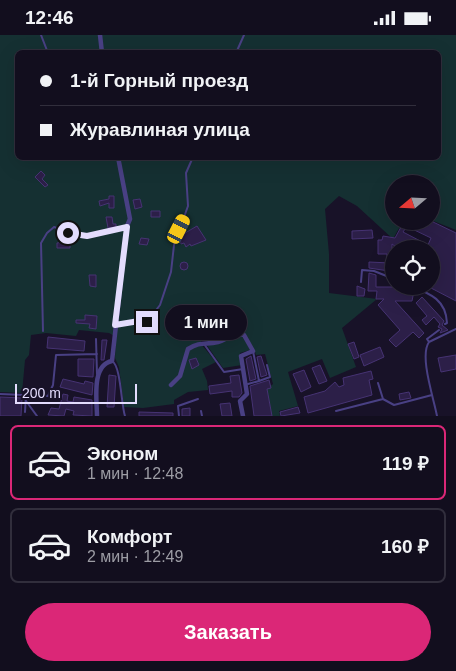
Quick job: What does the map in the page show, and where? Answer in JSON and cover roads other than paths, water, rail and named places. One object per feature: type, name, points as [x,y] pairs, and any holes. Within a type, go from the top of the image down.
[{"type":"street","points":[[100,35],[102,50]]},
{"type":"street","points":[[96,416],[97,377],[105,364],[112,361],[127,227],[130,219],[119,160]]},
{"type":"street","points":[[171,385],[178,381],[188,349],[202,342],[218,342],[236,333],[244,335],[253,351],[241,356],[247,394],[240,401],[243,416]]},
{"type":"lane","points":[[42,35],[47,50]]},
{"type":"lane","points":[[237,50],[244,35]]},
{"type":"lane","points":[[115,325],[139,321],[147,322],[160,305],[171,272],[174,245],[188,207],[186,173],[192,160]]},
{"type":"lane","points":[[43,331],[41,243],[47,233],[54,227],[68,233],[87,236],[127,227]]},
{"type":"lane","points":[[361,283],[362,270],[374,271],[385,275]]},
{"type":"lane","points":[[432,295],[446,310],[447,323],[445,325]]},
{"type":"lane","points":[[429,342],[456,329]]},
{"type":"lane","points":[[437,416],[425,352],[429,342],[427,339],[438,330]]},
{"type":"lane","points":[[96,339],[97,377]]},
{"type":"lane","points":[[202,342],[224,372],[243,369]]},
{"type":"lane","points":[[253,351],[259,381]]},
{"type":"lane","points":[[0,394],[48,396],[51,393],[56,355],[97,354]]},
{"type":"lane","points":[[112,361],[118,368],[122,407],[125,416]]},
{"type":"lane","points":[[246,385],[270,377],[267,365]]},
{"type":"lane","points":[[378,383],[383,399]]},
{"type":"lane","points":[[26,395],[26,412]]},
{"type":"lane","points":[[336,411],[383,399],[394,405],[433,395]]},
{"type":"lane","points":[[179,416],[178,406],[198,399]]},
{"type":"lane","points":[[26,401],[37,416]]},
{"type":"lane","points":[[201,411],[202,416]]}]
